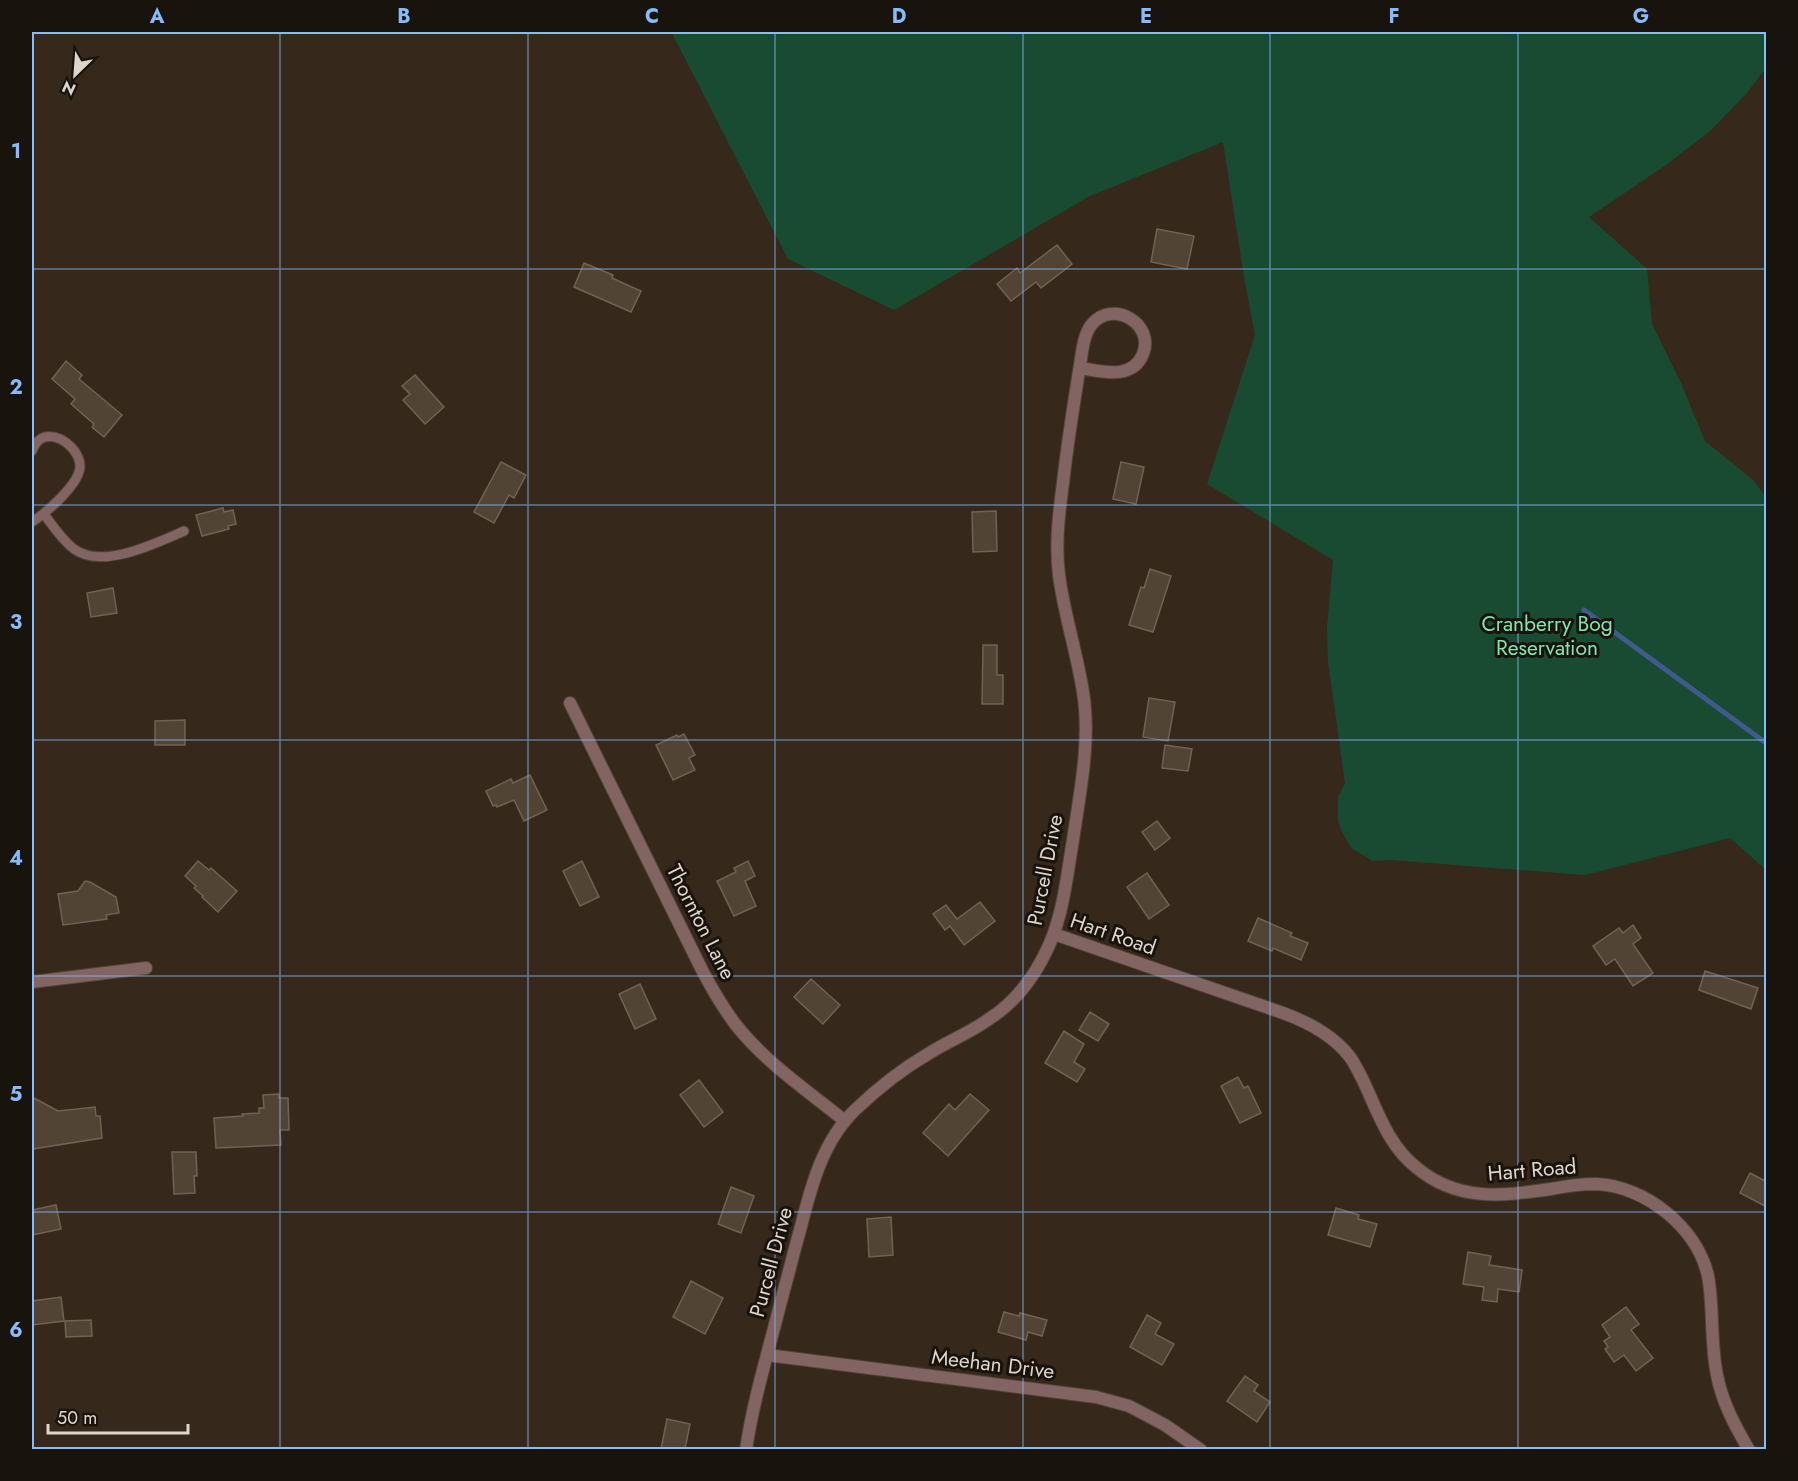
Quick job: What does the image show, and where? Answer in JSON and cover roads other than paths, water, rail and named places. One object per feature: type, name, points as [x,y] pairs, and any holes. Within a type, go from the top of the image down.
[{"type":"street","name":"Purcell Drive","points":[[746,1449],[767,1354],[812,1185],[834,1136],[845,1121],[872,1095],[899,1074],[927,1054],[988,1020],[1009,1003],[1035,972],[1054,934],[1067,876],[1082,777],[1085,738],[1083,692],[1060,586],[1058,556],[1060,502],[1080,368],[1086,334],[1098,318],[1107,314],[1123,314],[1132,318],[1139,326],[1145,344],[1143,354],[1134,366],[1115,373],[1080,368]]},
{"type":"street","name":"Thornton Lane","points":[[570,703],[702,970],[726,1011],[766,1057],[845,1121]]},
{"type":"street","name":"Hart Road","points":[[1054,934],[1283,1013],[1319,1029],[1350,1057],[1384,1128],[1398,1150],[1418,1170],[1443,1184],[1472,1193],[1491,1195],[1574,1185],[1604,1184],[1628,1190],[1655,1204],[1668,1214],[1689,1237],[1703,1261],[1710,1287],[1717,1374],[1728,1411],[1749,1449]]},
{"type":"street","points":[[32,982],[146,968]]},
{"type":"street","name":"Meehan Drive","points":[[767,1354],[1096,1397],[1130,1406],[1165,1425],[1201,1449]]},
{"type":"lane","points":[[32,451],[35,442],[41,436],[53,436],[62,440],[72,450],[80,466],[76,478],[44,514],[32,522]]},
{"type":"lane","points":[[44,514],[75,551],[100,557],[134,551],[184,531]]},
{"type":"waterway","points":[[1584,610],[1766,743]]},
{"type":"park label","name":"Cranberry Bog Reservation","points":[[1547,636]]}]
